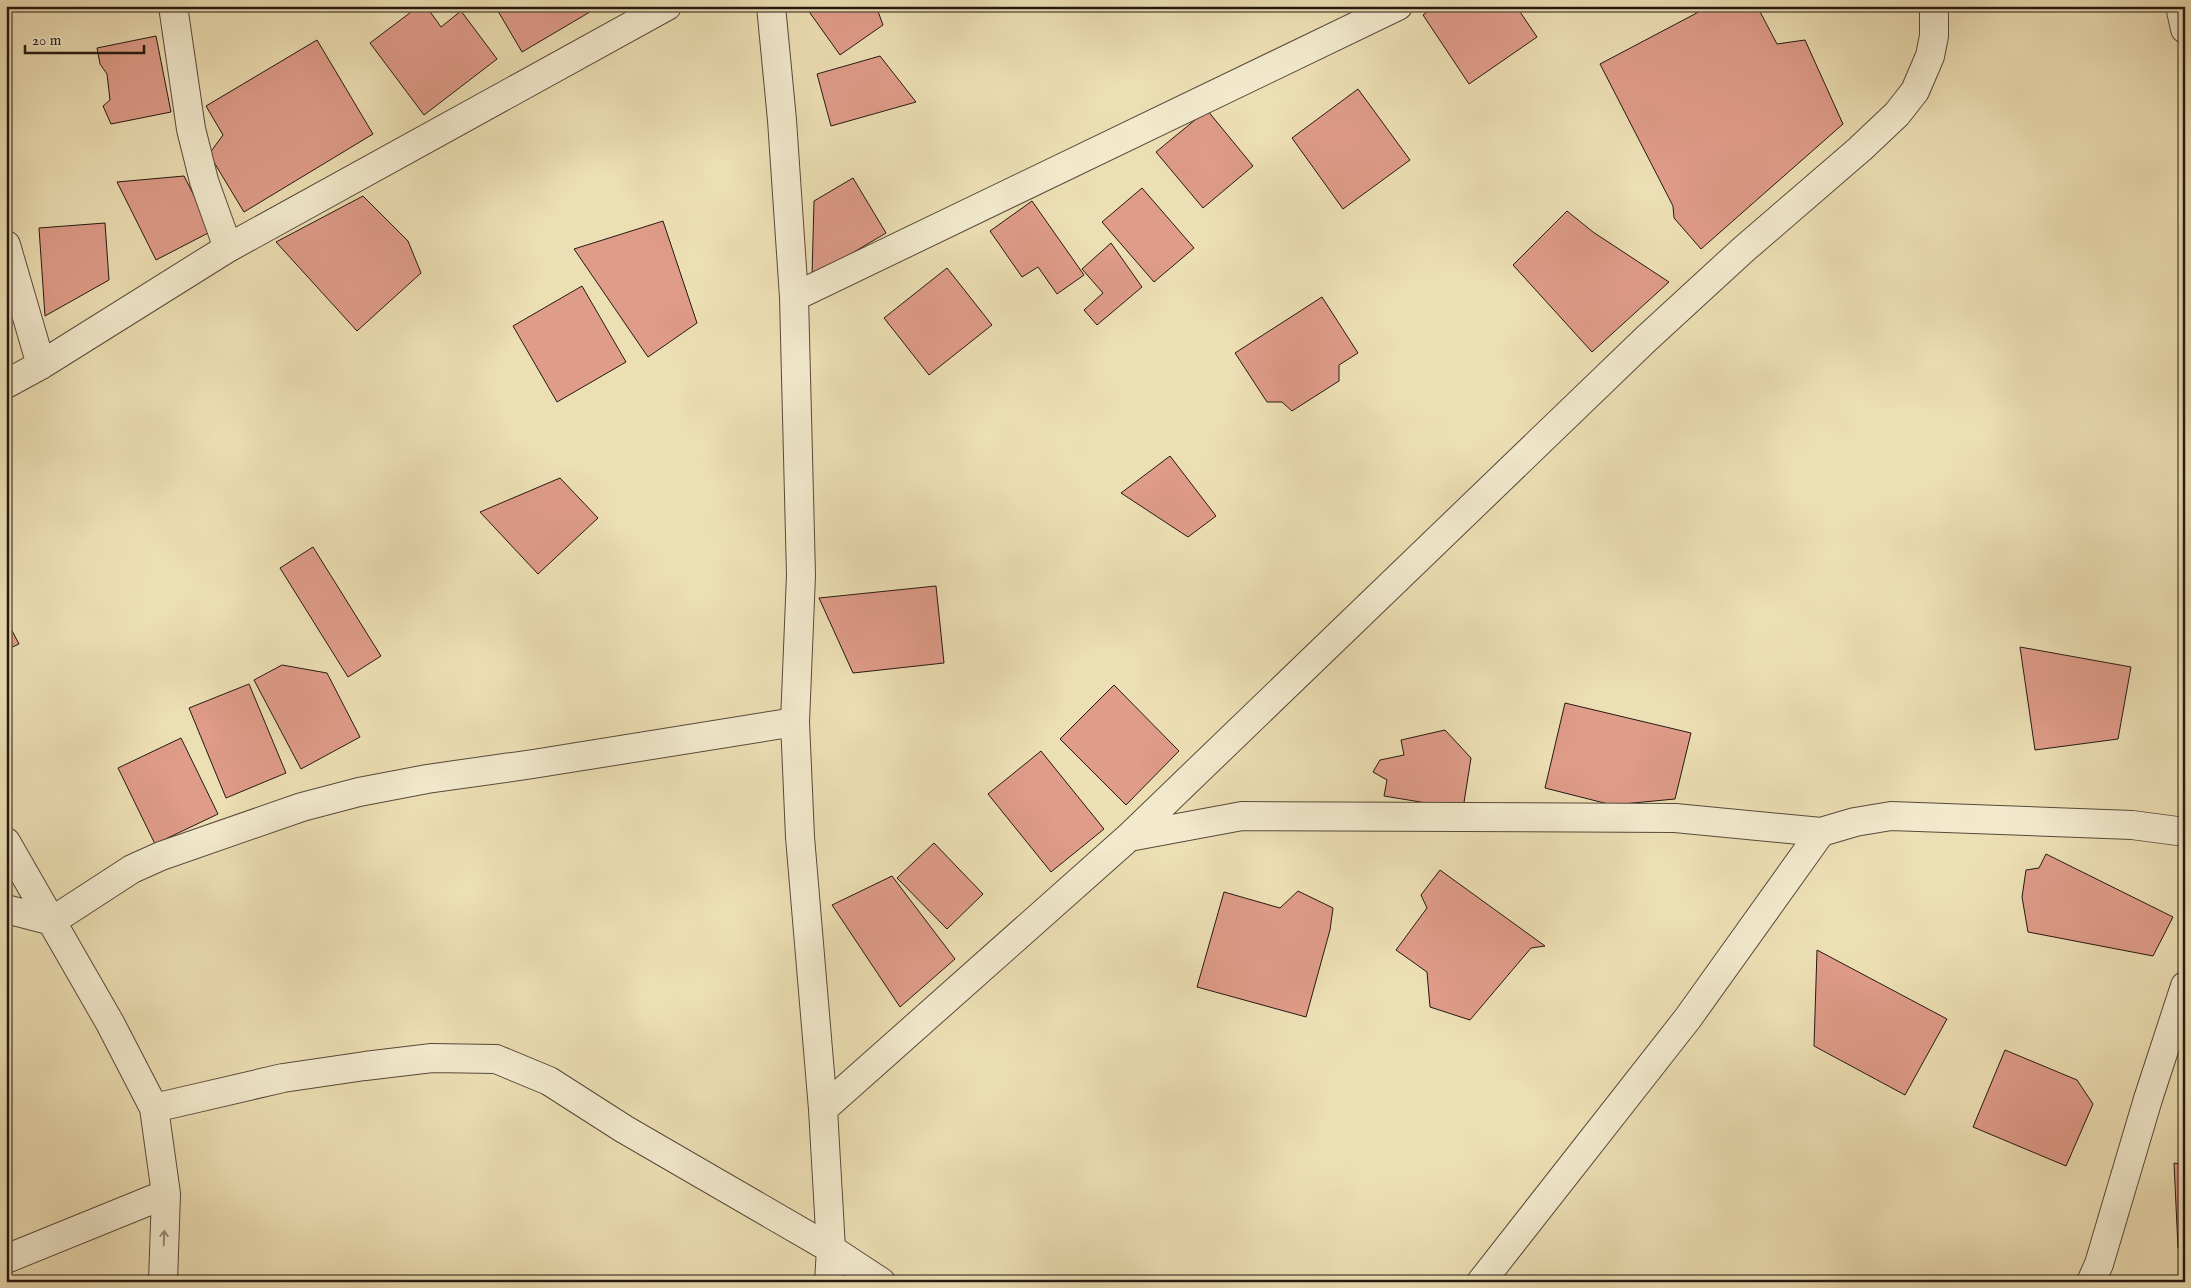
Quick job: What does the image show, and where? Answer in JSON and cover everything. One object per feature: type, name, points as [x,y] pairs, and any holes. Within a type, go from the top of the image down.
[{"type":"street","points":[[173,6],[190,129],[204,181],[228,248]]},
{"type":"street","points":[[6,384],[41,365],[228,248],[667,6]]},
{"type":"street","points":[[771,6],[782,120],[794,297],[801,575],[795,722],[800,837],[823,1108],[831,1249],[829,1282]]},
{"type":"street","points":[[794,297],[1398,6]]},
{"type":"street","points":[[823,1108],[1129,837],[1646,339],[1744,249],[1860,149],[1897,114],[1915,91],[1930,56],[1934,36],[1934,6]]},
{"type":"street","points":[[2180,6],[2185,29]]},
{"type":"street","points":[[6,245],[41,365]]},
{"type":"street","points":[[6,909],[52,921],[132,869],[170,853],[302,807],[359,792],[427,779],[795,722]]},
{"type":"street","points":[[1129,837],[1242,816],[1675,818],[1820,832],[1854,822],[1891,816],[2123,825],[2185,832]]},
{"type":"street","points":[[1481,1282],[1688,1018],[1820,832]]},
{"type":"street","points":[[6,842],[110,1023],[154,1108],[166,1194],[162,1282]]},
{"type":"street","points":[[2091,1282],[2105,1245],[2148,1099],[2185,986]]},
{"type":"street","points":[[154,1108],[283,1078],[365,1066],[432,1058],[496,1058],[549,1081],[624,1129],[831,1249],[881,1282]]},
{"type":"street","points":[[6,1258],[166,1194]]},
{"type":"building","points":[[419,6],[426,6],[441,27],[461,11],[497,59],[424,115],[370,43]]},
{"type":"building","points":[[495,6],[600,6],[522,52]]},
{"type":"building","points":[[805,6],[876,6],[883,25],[840,55]]},
{"type":"building","points":[[1435,6],[1516,6],[1537,37],[1469,84],[1423,15]]},
{"type":"building","points":[[1710,6],[1757,6],[1777,44],[1805,40],[1843,124],[1701,249],[1674,218],[1673,206],[1600,64]]},
{"type":"building","points":[[156,36],[171,112],[111,124],[103,106],[110,100],[107,74],[100,64],[97,48]]},
{"type":"building","points":[[317,40],[373,134],[244,212],[209,154],[223,135],[206,106]]},
{"type":"building","points":[[880,56],[916,102],[831,126],[817,74]]},
{"type":"building","points":[[1358,89],[1410,160],[1343,209],[1292,138]]},
{"type":"building","points":[[1207,110],[1253,166],[1203,208],[1156,152]]},
{"type":"building","points":[[184,176],[212,231],[156,260],[117,182]]},
{"type":"building","points":[[853,178],[886,233],[812,277],[814,201]]},
{"type":"building","points":[[1142,188],[1194,248],[1154,282],[1102,222]]},
{"type":"building","points":[[363,196],[408,241],[421,273],[357,331],[276,242]]},
{"type":"building","points":[[1032,201],[1084,275],[1057,294],[1038,267],[1022,277],[990,231]]},
{"type":"building","points":[[1567,211],[1593,232],[1669,282],[1592,352],[1513,265]]},
{"type":"building","points":[[663,221],[697,323],[648,357],[574,249]]},
{"type":"building","points":[[105,223],[109,280],[45,316],[39,228]]},
{"type":"building","points":[[1111,243],[1142,287],[1097,325],[1084,310],[1103,293],[1082,269]]},
{"type":"building","points":[[947,268],[992,325],[929,375],[884,318]]},
{"type":"building","points":[[582,286],[626,362],[557,402],[513,326]]},
{"type":"building","points":[[1322,297],[1358,353],[1339,365],[1339,381],[1292,411],[1282,402],[1267,402],[1235,353]]},
{"type":"building","points":[[1170,456],[1216,516],[1188,537],[1121,493]]},
{"type":"building","points":[[560,478],[598,518],[538,574],[480,512]]},
{"type":"building","points":[[313,547],[381,656],[348,677],[280,568]]},
{"type":"building","points":[[936,586],[944,663],[853,673],[819,598]]},
{"type":"building","points":[[6,619],[19,644],[6,650]]},
{"type":"building","points":[[2020,647],[2131,667],[2118,739],[2035,750]]},
{"type":"building","points":[[282,665],[327,673],[360,737],[301,769],[254,680]]},
{"type":"building","points":[[249,684],[286,773],[226,798],[189,708]]},
{"type":"building","points":[[1114,685],[1179,751],[1126,805],[1060,739]]},
{"type":"building","points":[[1565,703],[1691,733],[1675,799],[1612,805],[1545,788]]},
{"type":"building","points":[[1445,730],[1471,758],[1463,809],[1384,796],[1387,780],[1373,772],[1380,760],[1404,755],[1401,740]]},
{"type":"building","points":[[181,738],[218,814],[155,844],[118,768]]},
{"type":"building","points":[[1041,751],[1104,829],[1051,872],[988,794]]},
{"type":"building","points":[[934,843],[983,894],[947,929],[897,878]]},
{"type":"building","points":[[2046,854],[2173,917],[2153,956],[2028,932],[2022,897],[2026,870],[2039,868]]},
{"type":"building","points":[[1440,870],[1545,946],[1531,948],[1470,1020],[1430,1007],[1427,972],[1396,950],[1427,908],[1421,895]]},
{"type":"building","points":[[892,876],[955,959],[900,1007],[832,905]]},
{"type":"building","points":[[1298,891],[1333,908],[1330,930],[1306,1017],[1197,987],[1224,892],[1280,908]]},
{"type":"building","points":[[1817,950],[1947,1019],[1905,1095],[1814,1046]]},
{"type":"building","points":[[2005,1050],[2077,1080],[2093,1104],[2066,1166],[1973,1127]]},
{"type":"building","points":[[2174,1163],[2185,1165],[2185,1249],[2178,1248]]}]
